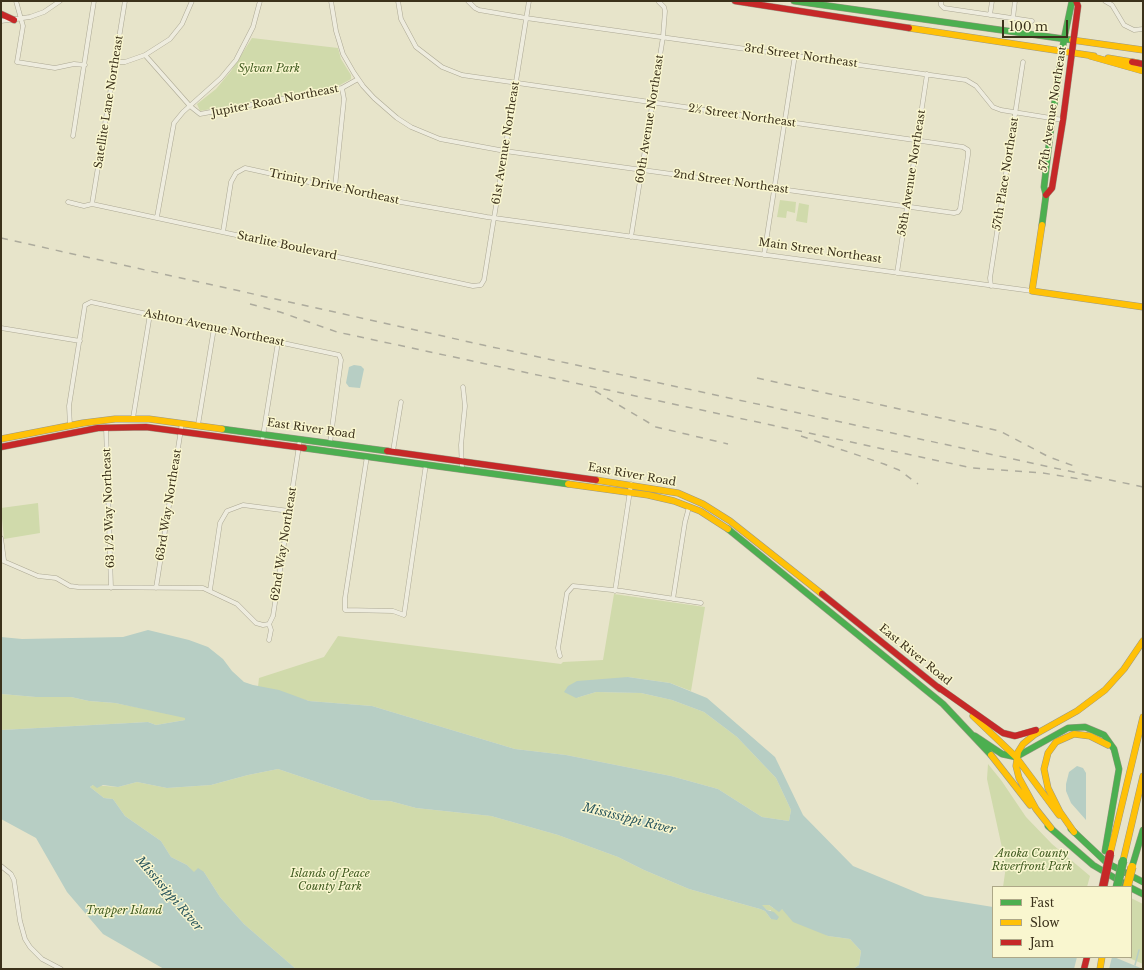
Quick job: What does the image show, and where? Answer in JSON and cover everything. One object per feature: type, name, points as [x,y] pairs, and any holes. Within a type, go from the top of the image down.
[{"type":"main road","points":[[734,1],[1143,64]]},
{"type":"main road","points":[[794,1],[1143,50]]},
{"type":"main road","name":"57th Avenue Northeast","points":[[1032,291],[1046,195],[1044,187],[1064,39],[1072,1]]},
{"type":"main road","name":"57th Avenue Northeast","points":[[1046,195],[1052,188],[1063,120],[1073,53],[1078,6],[1076,1]]},
{"type":"main road","points":[[1,14],[18,20]]},
{"type":"main road","points":[[1090,56],[1143,71]]},
{"type":"main road","name":"Main Street Northeast","points":[[1032,291],[1143,307]]},
{"type":"main road","name":"East River Road","points":[[1,439],[70,426],[133,418],[181,427],[262,438],[300,439],[461,460],[630,488],[689,507],[713,519],[731,532],[933,696],[975,736],[1051,828],[1093,865],[1127,886]]},
{"type":"main road","name":"East River Road","points":[[1,447],[106,427],[181,427],[198,425],[299,447],[462,470],[678,493],[717,511],[938,687],[991,732],[1016,757],[1057,812],[1074,832],[1107,863],[1143,882]]},
{"type":"main road","points":[[1051,828],[1021,783],[1016,770],[1016,757],[1019,749],[1026,741],[1088,703],[1109,686],[1124,669],[1143,641]]},
{"type":"main road","points":[[938,687],[998,730],[1009,735],[1026,734],[1062,719]]},
{"type":"main road","points":[[1100,886],[1143,717]]},
{"type":"main road","points":[[975,736],[1005,756],[1016,757],[1060,731],[1076,727],[1090,728],[1104,735],[1112,744],[1117,756],[1119,769],[1103,886]]},
{"type":"main road","points":[[1074,832],[1060,812],[1046,784],[1044,769],[1050,750],[1056,742],[1065,737],[1074,734],[1083,734],[1104,742],[1113,749],[1117,756]]},
{"type":"main road","points":[[1117,886],[1143,776]]},
{"type":"main road","points":[[1129,886],[1132,867],[1143,830]]},
{"type":"main road","name":"East River Road","points":[[1132,888],[1143,894]]},
{"type":"main road","points":[[1084,969],[1087,958]]},
{"type":"main road","points":[[1100,969],[1102,958]]},
{"type":"street","points":[[16,1],[18,20],[23,33],[17,62],[55,68],[74,64],[85,65]]},
{"type":"street","points":[[1,21],[18,20],[44,12],[60,1]]},
{"type":"street","points":[[73,136],[94,1]]},
{"type":"street","name":"Satellite Lane Northeast","points":[[92,204],[125,1]]},
{"type":"street","points":[[115,62],[125,62],[145,54],[162,44],[176,32],[188,15],[192,1]]},
{"type":"street","points":[[157,217],[172,128],[190,106],[213,87],[236,60],[253,27],[260,1]]},
{"type":"street","name":"2nd Street Northeast","points":[[331,1],[334,24],[340,45],[349,65],[358,79],[385,108],[411,127],[440,139],[505,151],[907,207],[958,212]]},
{"type":"street","name":"2½ Street Northeast","points":[[398,1],[401,19],[410,39],[416,47],[431,61],[462,75],[652,104],[963,147],[968,150],[960,209],[958,212]]},
{"type":"street","name":"3rd Street Northeast","points":[[468,1],[479,10],[526,18],[928,74],[971,82],[993,107],[1016,114],[1063,120]]},
{"type":"street","name":"61st Avenue Northeast","points":[[481,285],[484,280],[529,1]]},
{"type":"street","points":[[940,1],[944,8],[1032,20]]},
{"type":"street","points":[[990,14],[992,1]]},
{"type":"street","points":[[1013,18],[1015,1]]},
{"type":"street","points":[[1105,1],[1112,5],[1124,25],[1134,30],[1143,29]]},
{"type":"street","name":"60th Avenue Northeast","points":[[631,237],[663,37],[664,7],[659,2]]},
{"type":"street","name":"Jupiter Road Northeast","points":[[145,54],[190,106],[200,114],[342,88],[358,79]]},
{"type":"street","points":[[764,255],[795,55]]},
{"type":"street","name":"57th Place Northeast","points":[[991,286],[990,278],[1023,62]]},
{"type":"street","name":"58th Avenue Northeast","points":[[897,273],[928,74]]},
{"type":"street","points":[[335,187],[344,99],[342,88]]},
{"type":"street","name":"Trinity Drive Northeast","points":[[223,232],[231,182],[236,172],[249,169],[395,201],[493,218]]},
{"type":"street","name":"Starlite Boulevard","points":[[68,202],[84,206],[92,204],[157,217],[473,286],[481,285]]},
{"type":"street","name":"Main Street Northeast","points":[[493,218],[1032,291]]},
{"type":"street","name":"Ashton Avenue Northeast","points":[[80,341],[87,303],[91,302],[336,354],[341,357],[330,443]]},
{"type":"street","points":[[133,418],[150,314]]},
{"type":"street","points":[[1,328],[80,341],[69,406],[70,426]]},
{"type":"street","points":[[198,425],[214,328]]},
{"type":"street","points":[[262,438],[278,342]]},
{"type":"street","points":[[462,470],[461,460],[465,406],[463,387]]},
{"type":"street","points":[[393,451],[401,402]]},
{"type":"street","name":"63 1/2 Way Northeast","points":[[106,427],[111,588]]},
{"type":"street","name":"63rd Way Northeast","points":[[156,588],[181,427]]},
{"type":"street","name":"62nd Way Northeast","points":[[269,640],[271,630],[269,624],[273,616],[300,439]]},
{"type":"street","points":[[367,456],[345,598],[345,610],[393,611],[404,615],[426,464]]},
{"type":"street","points":[[615,591],[630,488]]},
{"type":"street","points":[[210,590],[220,523],[227,511],[242,505],[289,511]]},
{"type":"street","points":[[673,599],[689,507]]},
{"type":"street","points":[[1,538],[2,560],[32,574],[56,578],[70,586],[111,588],[203,588],[237,604],[256,623],[263,626],[269,624]]},
{"type":"street","points":[[560,656],[558,648],[567,593],[571,588],[577,586],[701,603]]},
{"type":"street","points":[[1,866],[11,874],[14,880],[21,926],[25,939],[42,959],[61,969]]},
{"type":"green space","name":"Sylvan Park","points":[[252,38],[338,48],[341,59],[351,75],[351,79],[340,85],[200,111],[197,104],[216,89],[231,71]]},
{"type":"green space","points":[[780,200],[796,202],[795,213],[787,211],[786,218],[777,217]]},
{"type":"green space","points":[[799,203],[809,205],[807,223],[796,221]]},
{"type":"green space","points":[[38,503],[40,533],[4,539],[1,508]]},
{"type":"green space","points":[[614,594],[705,607],[691,691],[670,683],[628,677],[576,698],[596,692],[641,693],[672,700],[704,712],[737,737],[776,778],[791,810],[789,821],[762,817],[718,789],[671,776],[566,755],[515,749],[372,706],[309,701],[258,687],[259,678],[324,657],[338,636],[561,664],[563,662],[603,660]]},
{"type":"green space","points":[[1,694],[36,697],[71,697],[89,701],[115,703],[186,717],[185,720],[156,725],[148,722],[1,730]]},
{"type":"green space","name":"Anoka County Riverfront Park","points":[[988,764],[1001,780],[1026,817],[1052,844],[1090,876],[1087,886],[1003,886],[1006,866],[987,779]]},
{"type":"green space","name":"Islands of Peace County Park","points":[[278,769],[370,800],[390,801],[416,808],[491,816],[558,835],[618,857],[689,889],[760,909],[765,911],[771,919],[771,910],[767,910],[762,905],[769,905],[773,908],[782,909],[828,936],[850,939],[861,951],[859,965],[853,969],[296,969],[244,924],[220,897],[204,872],[194,873],[187,865],[171,857],[161,841],[125,816],[113,799],[104,798],[90,787],[93,785],[118,787],[137,782],[167,788],[211,785]]},
{"type":"green space","points":[[1132,898],[1143,904],[1143,964],[1129,958],[1132,958]]},
{"type":"water","points":[[354,365],[361,366],[364,369],[360,388],[349,387],[346,383],[349,367]]},
{"type":"water","name":"Mississippi River","points":[[148,630],[189,640],[208,647],[223,659],[232,671],[244,682],[253,685],[279,690],[309,701],[372,706],[515,749],[566,755],[671,776],[718,789],[762,817],[789,821],[791,810],[776,778],[737,737],[704,712],[672,700],[641,693],[596,692],[576,698],[564,692],[568,686],[577,681],[628,677],[670,683],[707,698],[775,757],[803,815],[853,866],[925,896],[992,907],[992,958],[1116,958],[1143,969],[853,969],[859,965],[861,951],[850,939],[828,936],[793,922],[782,909],[779,912],[769,905],[762,905],[767,910],[774,912],[779,917],[777,920],[771,919],[765,911],[760,909],[689,889],[618,857],[558,835],[491,816],[416,808],[390,801],[370,800],[278,769],[211,785],[167,788],[137,782],[118,787],[103,785],[97,788],[93,785],[90,787],[104,798],[113,799],[125,816],[161,841],[171,857],[187,865],[194,872],[198,868],[204,872],[220,897],[244,924],[296,969],[164,969],[103,934],[67,892],[36,838],[1,819],[1,730],[148,722],[156,725],[185,720],[185,718],[115,703],[89,701],[71,697],[36,697],[1,694],[1,637],[22,639],[123,637]]},
{"type":"water","points":[[1077,766],[1083,768],[1086,773],[1086,820],[1071,803],[1066,791],[1069,772]]},
{"type":"pier","points":[[1077,958],[1112,958],[1109,969],[1074,969]]},
{"type":"waterway","points":[[1135,965],[1139,950]]},
{"type":"railway","points":[[1,238],[483,345],[1143,487]]},
{"type":"railway","points":[[250,304],[280,312],[337,332],[972,468],[1043,473],[1092,481]]},
{"type":"railway","points":[[757,378],[1000,431],[1049,457],[1074,466]]},
{"type":"railway","points":[[595,391],[656,427],[728,444]]},
{"type":"railway","points":[[801,436],[899,470],[918,484]]},
{"type":"traffic: fast","points":[[794,1],[1072,40]]},
{"type":"traffic: fast","points":[[1042,225],[1046,195],[1044,187],[1051,127],[1064,39],[1072,1]]},
{"type":"traffic: fast","points":[[222,429],[387,451]]},
{"type":"traffic: fast","points":[[304,448],[568,484]]},
{"type":"traffic: fast","points":[[728,529],[943,704],[991,755]]},
{"type":"traffic: fast","points":[[975,736],[1002,754],[1016,757],[1068,728],[1085,727],[1104,735],[1114,749],[1119,769],[1105,851]]},
{"type":"traffic: fast","points":[[1048,826],[1093,865],[1128,886]]},
{"type":"traffic: fast","points":[[1071,829],[1107,863],[1143,882]]},
{"type":"traffic: fast","points":[[1132,867],[1143,830]]},
{"type":"traffic: fast","points":[[1117,886],[1123,861]]},
{"type":"traffic: fast","points":[[1132,888],[1143,894]]},
{"type":"traffic: slow","points":[[909,28],[1094,56]]},
{"type":"traffic: slow","points":[[1072,40],[1143,50]]},
{"type":"traffic: slow","points":[[1090,56],[1143,71]]},
{"type":"traffic: slow","points":[[1108,58],[1138,63]]},
{"type":"traffic: slow","points":[[1042,225],[1032,291],[1143,307]]},
{"type":"traffic: slow","points":[[1,439],[83,423],[115,419],[149,419],[222,429]]},
{"type":"traffic: slow","points":[[596,480],[678,493],[703,504],[730,521],[822,594]]},
{"type":"traffic: slow","points":[[568,484],[648,495],[674,501],[700,511],[728,529]]},
{"type":"traffic: slow","points":[[1051,828],[1036,809],[1019,778],[1016,766],[1018,752],[1023,744],[1034,735],[1077,711],[1105,690],[1124,669],[1143,641]]},
{"type":"traffic: slow","points":[[973,716],[1016,757],[1059,815]]},
{"type":"traffic: slow","points":[[1110,854],[1143,717]]},
{"type":"traffic: slow","points":[[1074,832],[1060,812],[1048,788],[1044,769],[1048,753],[1056,742],[1074,734],[1090,736],[1108,745]]},
{"type":"traffic: slow","points":[[991,755],[1030,805]]},
{"type":"traffic: slow","points":[[1123,861],[1143,776]]},
{"type":"traffic: slow","points":[[1127,886],[1132,867]]},
{"type":"traffic: slow","points":[[1100,969],[1102,958]]},
{"type":"traffic: jam","points":[[735,1],[909,28]]},
{"type":"traffic: jam","points":[[1046,195],[1052,188],[1063,120],[1078,6],[1076,1]]},
{"type":"traffic: jam","points":[[1,14],[14,20]]},
{"type":"traffic: jam","points":[[1132,62],[1143,64]]},
{"type":"traffic: jam","points":[[1,447],[98,428],[146,427],[304,448]]},
{"type":"traffic: jam","points":[[387,451],[596,480]]},
{"type":"traffic: jam","points":[[822,594],[940,689]]},
{"type":"traffic: jam","points":[[938,687],[1003,733],[1015,736],[1036,730]]},
{"type":"traffic: jam","points":[[1103,886],[1110,854]]},
{"type":"traffic: jam","points":[[1084,969],[1087,958]]},
{"type":"park label","name":"Trapper Island","points":[[124,911]]}]
